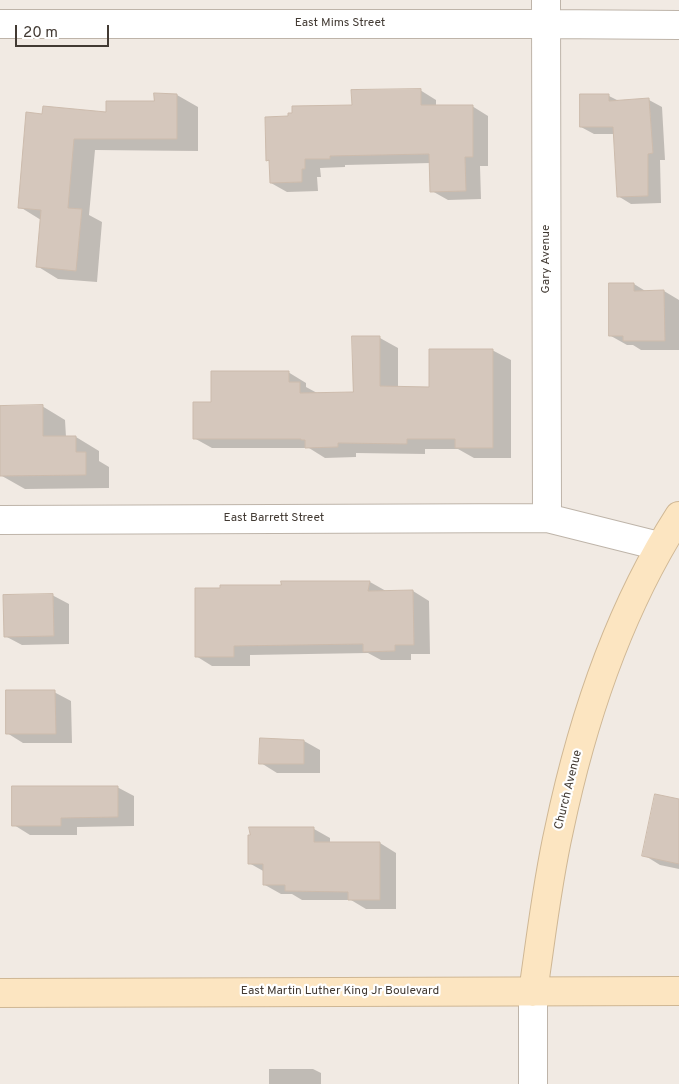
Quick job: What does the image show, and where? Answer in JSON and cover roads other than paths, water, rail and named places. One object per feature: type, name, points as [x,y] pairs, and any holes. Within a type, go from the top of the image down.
[{"type":"main road","name":"Church Avenue","points":[[533,992],[558,830],[575,763],[597,690],[616,636],[660,546],[679,516]]},
{"type":"main road","name":"East Martin Luther King Jr Boulevard","points":[[0,993],[679,991]]},
{"type":"street","name":"East Mims Street","points":[[0,24],[546,12],[679,25]]},
{"type":"street","name":"Gary Avenue","points":[[546,12],[547,518]]},
{"type":"street","name":"East Barrett Street","points":[[0,520],[547,518],[660,546]]},
{"type":"street","name":"Church Avenue","points":[[533,992],[533,1084]]}]
